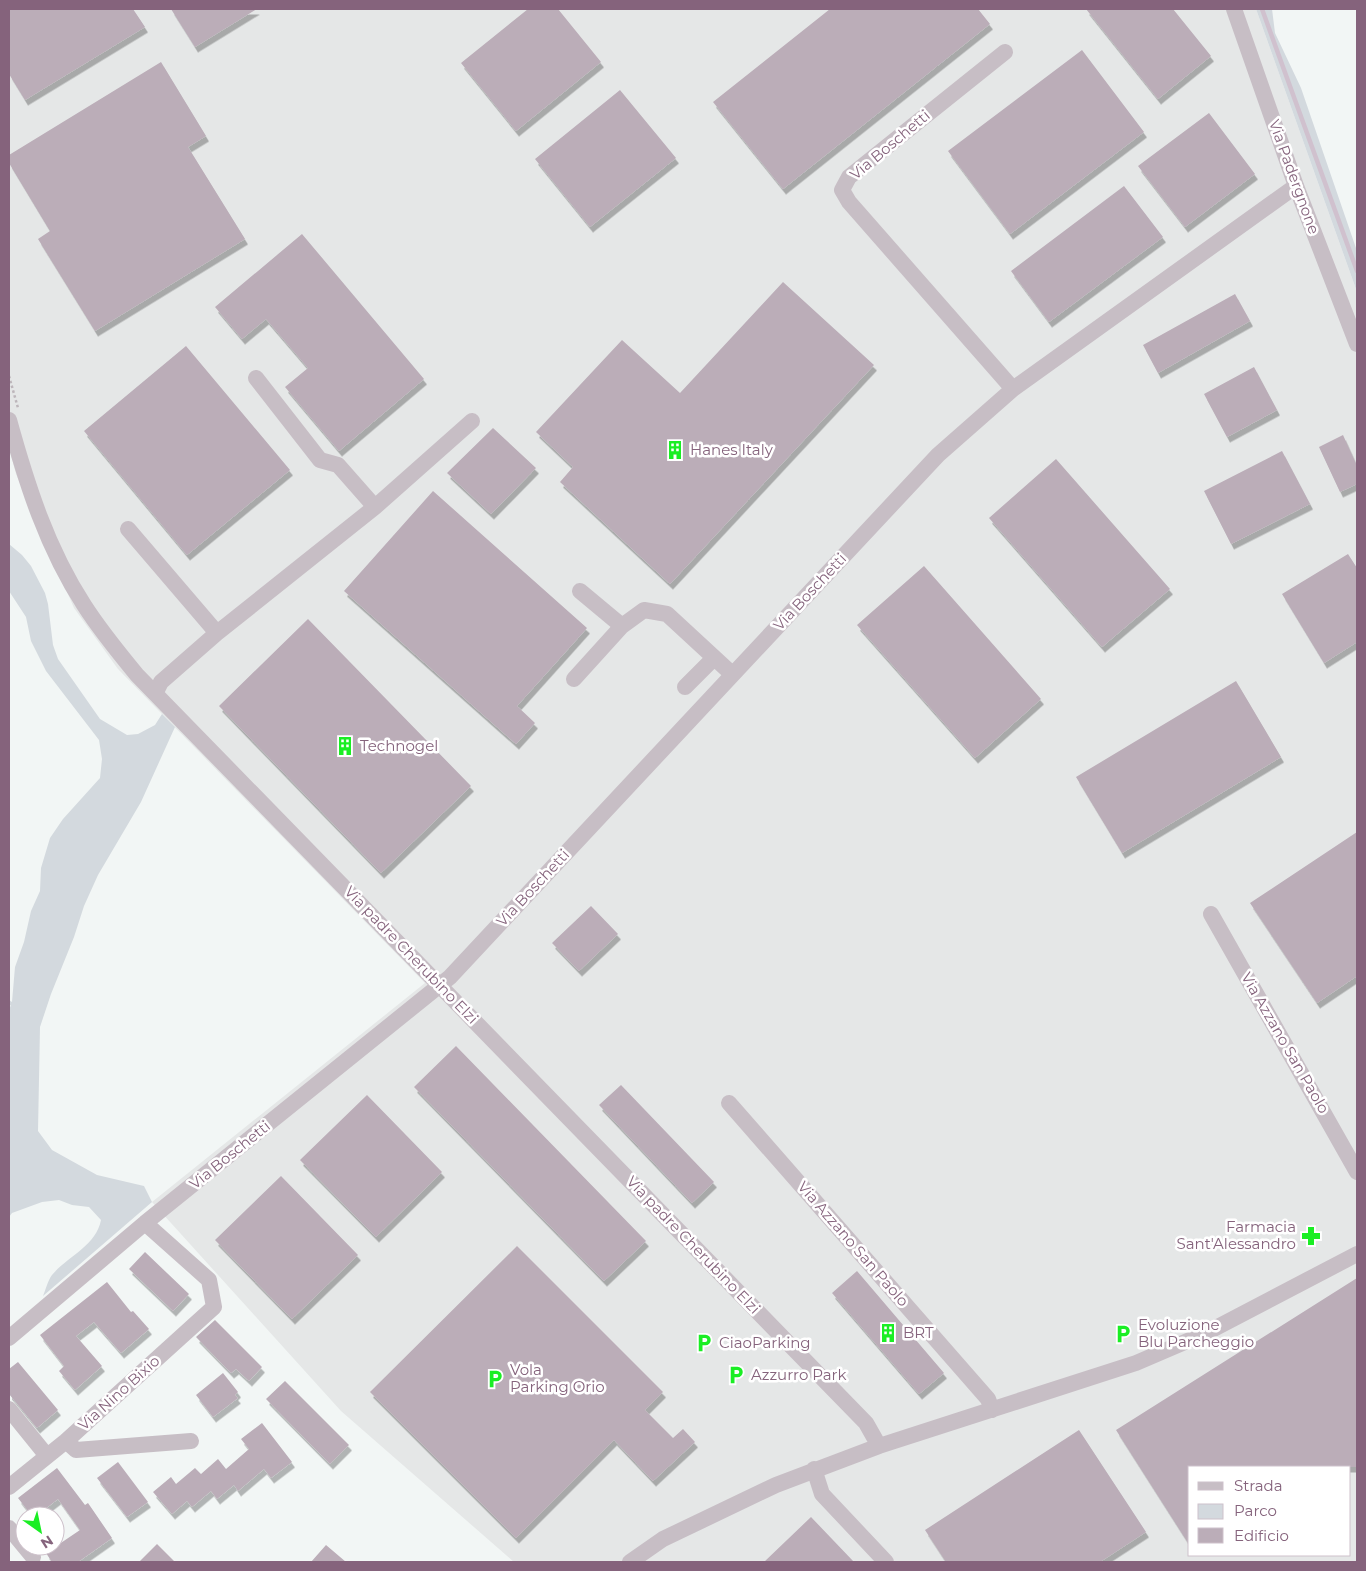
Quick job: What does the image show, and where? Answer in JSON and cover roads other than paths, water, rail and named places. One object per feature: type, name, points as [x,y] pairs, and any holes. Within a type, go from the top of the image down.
[{"type":"street","name":"Via Padergnone","points":[[1234,9],[1296,186],[1357,344]]},
{"type":"street","name":"Via Boschetti","points":[[1005,52],[849,177],[842,190],[849,202],[1013,389]]},
{"type":"street","name":"Via Boschetti","points":[[9,1338],[145,1223],[440,986],[938,455],[1013,389],[1296,186]]},
{"type":"street","points":[[256,378],[320,460],[338,465],[375,507]]},
{"type":"street","name":"Via padre Cherubino Elzi","points":[[14,416],[23,472],[42,525],[60,565],[106,637],[138,675],[866,1423],[879,1446]]},
{"type":"street","points":[[156,692],[161,682],[217,633],[375,507],[472,422]]},
{"type":"street","points":[[128,529],[217,633]]},
{"type":"street","points":[[580,591],[622,626]]},
{"type":"street","points":[[574,679],[622,626],[644,610],[667,614],[732,674]]},
{"type":"street","points":[[685,686],[714,658]]},
{"type":"street","name":"Via Azzano San Paolo","points":[[1212,914],[1357,1172]]},
{"type":"street","name":"Via Azzano San Paolo","points":[[730,1103],[988,1399],[992,1410]]},
{"type":"street","name":"Via Nino Bixio","points":[[9,1487],[66,1441],[214,1307],[209,1280],[145,1223]]},
{"type":"street","points":[[630,1562],[663,1539],[814,1469],[879,1446],[1136,1363],[1206,1333],[1357,1254]]},
{"type":"street","points":[[9,1409],[48,1456]]},
{"type":"street","name":"Via Nino Bixio","points":[[66,1441],[76,1450],[191,1441]]},
{"type":"street","points":[[814,1469],[822,1494],[886,1562]]},
{"type":"street","points":[[9,1528],[33,1557]]},
{"type":"waterway","points":[[1262,9],[1357,271]]},
{"type":"place","name":"Hanes Italy","points":[[675,450]]},
{"type":"place","name":"Technogel","points":[[345,746]]},
{"type":"place","name":"Farmacia Sant'Alessandro","points":[[1311,1236]]},
{"type":"place","name":"BRT","points":[[888,1333]]},
{"type":"place","name":"Evoluzione Blu Parcheggio","points":[[1123,1334]]},
{"type":"place","name":"CiaoParking","points":[[704,1343]]},
{"type":"place","name":"Azzurro Park","points":[[736,1375]]},
{"type":"place","name":"Vola Parking Orio","points":[[495,1379]]}]
